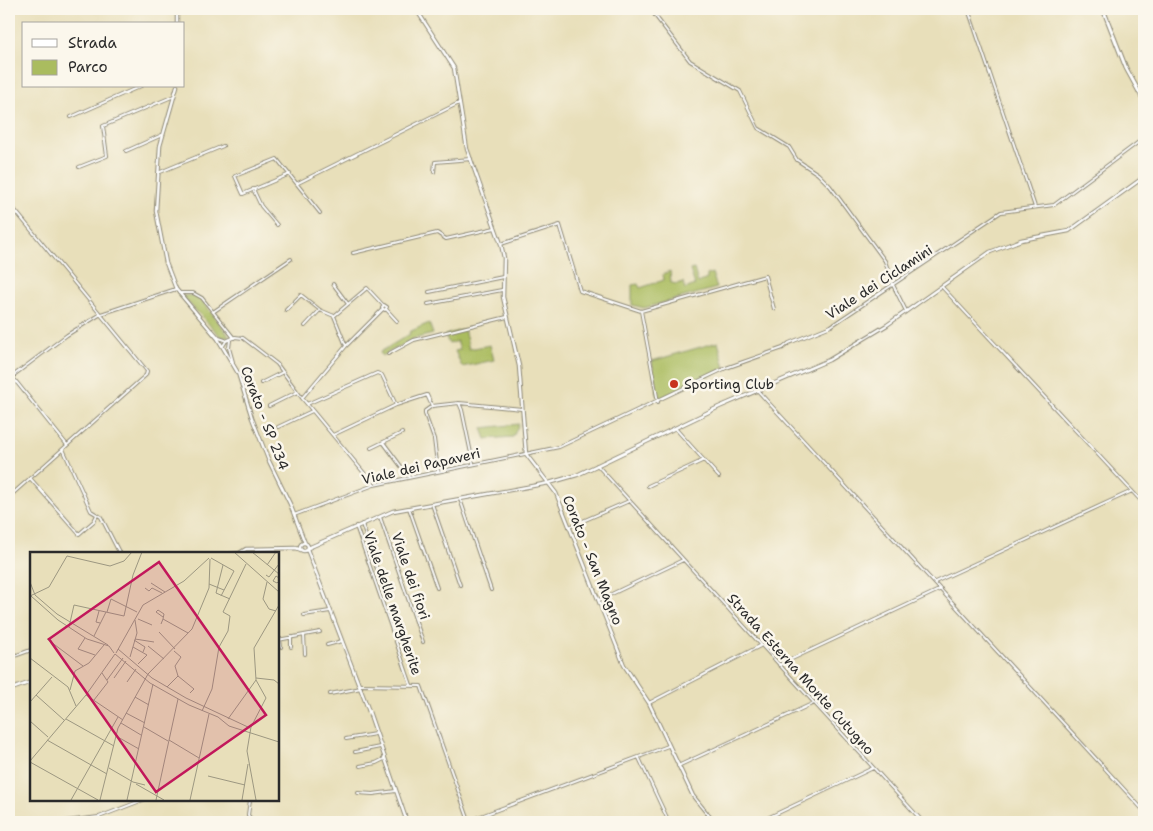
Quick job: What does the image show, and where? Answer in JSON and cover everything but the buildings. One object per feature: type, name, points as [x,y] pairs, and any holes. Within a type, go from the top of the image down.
[{"type":"main road","points":[[177,9],[177,22]]},
{"type":"main road","points":[[416,9],[454,68],[470,159],[501,244],[504,258],[502,290],[519,366],[526,454]]},
{"type":"main road","points":[[1103,9],[1126,68],[1144,101]]},
{"type":"main road","name":"Corato - SP 234","points":[[176,88],[162,135],[158,174],[156,211],[166,262],[178,293],[209,328],[233,364],[264,451],[294,515],[361,688],[375,734],[407,822]]},
{"type":"main road","points":[[240,552],[246,549],[305,547],[380,517],[409,508],[577,475],[758,390],[829,360],[858,344],[906,312],[977,260],[1004,245],[1075,228],[1144,177]]},
{"type":"main road","name":"Corato - San Magno","points":[[526,454],[556,493],[624,665],[649,703],[693,796],[714,822]]},
{"type":"main road","points":[[9,690],[30,682]]},
{"type":"street","points":[[650,9],[690,61],[740,91],[758,128],[789,147],[797,160],[818,174],[830,186],[885,261],[893,285],[906,312]]},
{"type":"street","points":[[968,9],[1035,207]]},
{"type":"street","points":[[71,117],[136,88]]},
{"type":"street","points":[[79,167],[107,156],[103,126],[174,96]]},
{"type":"street","points":[[298,183],[459,103]]},
{"type":"street","points":[[126,151],[162,135]]},
{"type":"street","name":"Viale dei Ciclamini","points":[[526,454],[578,440],[726,368],[783,348],[831,326],[1001,212],[1054,205],[1144,138]]},
{"type":"street","points":[[158,174],[223,146]]},
{"type":"street","points":[[290,174],[243,194],[235,176],[277,159],[298,183],[320,213]]},
{"type":"street","points":[[434,172],[435,162],[470,159]]},
{"type":"street","points":[[253,189],[260,206],[277,225]]},
{"type":"street","points":[[9,203],[145,369],[146,375],[9,496]]},
{"type":"street","points":[[501,244],[560,225],[580,291],[641,311],[764,276],[774,309]]},
{"type":"street","points":[[353,253],[437,233],[446,239],[495,228]]},
{"type":"street","points":[[213,312],[291,260]]},
{"type":"street","points":[[429,292],[503,277]]},
{"type":"street","points":[[333,284],[348,304]]},
{"type":"street","points":[[942,287],[1144,504]]},
{"type":"street","points":[[302,398],[346,346],[387,306],[383,305],[367,288],[334,316]]},
{"type":"street","points":[[67,445],[13,377],[67,335],[101,314],[176,289]]},
{"type":"street","points":[[428,304],[502,290]]},
{"type":"street","points":[[178,293],[198,295],[234,338]]},
{"type":"street","points":[[286,310],[301,295],[320,310],[334,316],[346,346]]},
{"type":"street","points":[[384,309],[397,321]]},
{"type":"street","points":[[305,326],[320,310]]},
{"type":"street","points":[[641,311],[658,402]]},
{"type":"street","points":[[388,354],[414,340],[507,317]]},
{"type":"street","points":[[209,328],[219,338],[230,340]]},
{"type":"street","points":[[222,346],[234,338],[243,338],[283,372],[312,411],[374,485]]},
{"type":"street","points":[[230,340],[229,348],[233,364]]},
{"type":"street","points":[[261,383],[283,372]]},
{"type":"street","points":[[307,404],[377,373],[382,375],[396,405]]},
{"type":"street","points":[[758,390],[1144,811]]},
{"type":"street","points":[[269,406],[298,392]]},
{"type":"street","points":[[332,435],[396,405],[427,395],[432,406]]},
{"type":"street","points":[[459,403],[473,464]]},
{"type":"street","points":[[438,472],[434,439],[425,411],[432,406],[459,403],[523,409]]},
{"type":"street","points":[[278,427],[312,411]]},
{"type":"street","points":[[675,428],[719,477]]},
{"type":"street","points":[[371,448],[402,433]]},
{"type":"street","points":[[383,442],[410,478]]},
{"type":"street","points":[[63,448],[91,510],[101,517],[119,552]]},
{"type":"street","name":"Viale dei Papaveri","points":[[294,515],[374,485],[526,454]]},
{"type":"street","points":[[648,486],[704,460]]},
{"type":"street","name":"Strada Esterna Monte Cutugno","points":[[597,465],[923,822]]},
{"type":"street","points":[[30,478],[79,534],[94,521],[97,514]]},
{"type":"street","points":[[935,582],[1132,491]]},
{"type":"street","points":[[460,499],[491,590]]},
{"type":"street","points":[[569,527],[630,501]]},
{"type":"street","points":[[432,504],[460,585]]},
{"type":"street","points":[[409,508],[437,588]]},
{"type":"street","name":"Viale dei fiori","points":[[380,517],[423,642]]},
{"type":"street","points":[[362,524],[383,587]]},
{"type":"street","name":"Viale delle margherite","points":[[356,526],[411,686]]},
{"type":"street","points":[[599,600],[684,560]]},
{"type":"street","points":[[779,665],[941,589]]},
{"type":"street","points":[[304,615],[330,610]]},
{"type":"street","points":[[281,647],[279,640],[320,632]]},
{"type":"street","points":[[304,635],[305,654]]},
{"type":"street","points":[[291,637],[291,647]]},
{"type":"street","points":[[327,645],[342,641]]},
{"type":"street","points":[[649,703],[761,646]]},
{"type":"street","points":[[9,658],[30,650]]},
{"type":"street","points":[[359,685],[421,686],[467,822],[668,746]]},
{"type":"street","points":[[330,694],[361,688]]},
{"type":"street","points":[[678,766],[814,703]]},
{"type":"street","points":[[346,739],[375,734]]},
{"type":"street","points":[[355,752],[380,747]]},
{"type":"street","points":[[639,758],[669,822]]},
{"type":"street","points":[[360,766],[376,763],[384,759]]},
{"type":"street","points":[[759,822],[873,768]]},
{"type":"street","points":[[358,793],[373,794],[396,791]]},
{"type":"street","points":[[58,822],[99,818],[141,801]]},
{"type":"street","points":[[250,801],[248,815],[253,822]]},
{"type":"green space","points":[[694,269],[698,283],[707,279],[707,275],[712,273],[717,288],[644,308],[632,305],[632,285],[638,284],[640,288],[664,280],[663,274],[670,271],[671,283],[683,282],[685,289],[695,285],[690,270]]},
{"type":"green space","points":[[192,295],[201,299],[230,337],[221,337],[182,296]]},
{"type":"green space","points":[[429,323],[433,334],[413,339],[382,356],[380,352],[410,334],[409,332]]},
{"type":"green space","points":[[464,329],[469,349],[490,345],[494,360],[462,367],[455,351],[460,350],[457,341],[449,344],[445,335]]},
{"type":"green space","name":"Sporting Club","points":[[718,342],[725,368],[658,400],[652,361]]},
{"type":"green space","points":[[519,424],[513,437],[486,439],[482,428]]},
{"type":"place","name":"Sporting Club","points":[[674,384]]}]
